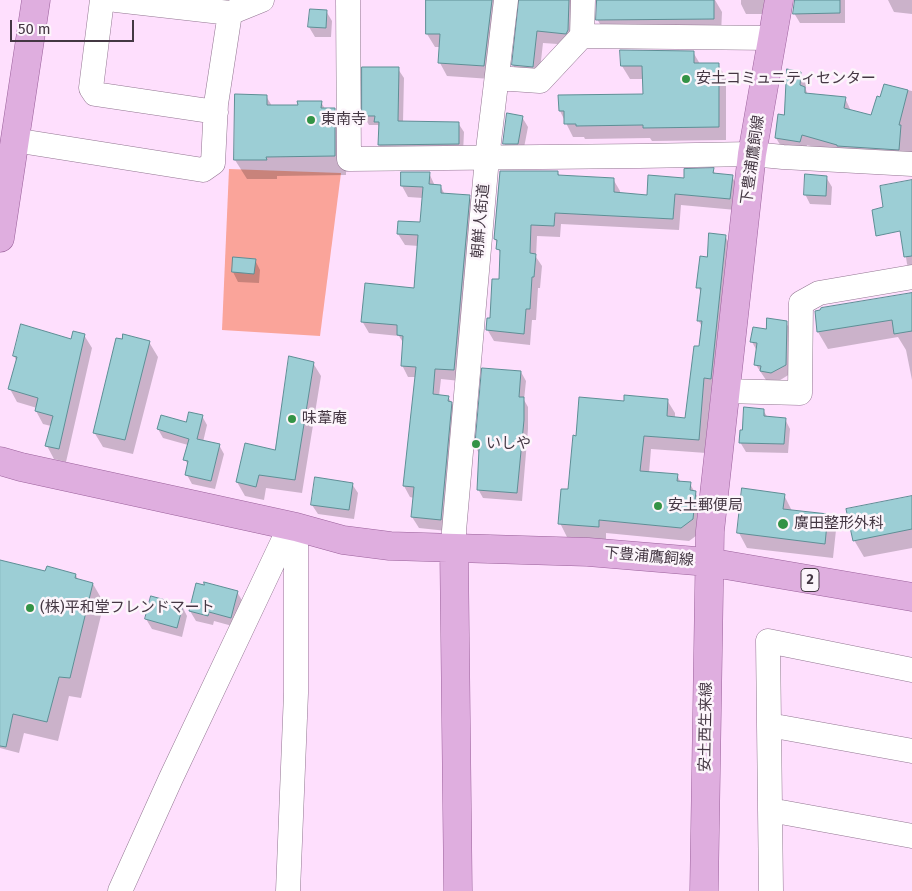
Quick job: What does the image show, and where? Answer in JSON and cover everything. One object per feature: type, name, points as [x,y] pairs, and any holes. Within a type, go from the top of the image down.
[{"type":"main road","points":[[0,238],[36,0]]},
{"type":"main road","name":"下豊浦鷹飼線","points":[[0,461],[296,527],[343,540],[390,546],[588,552],[708,562],[724,391],[752,154],[779,0]]},
{"type":"main road","points":[[454,549],[458,891]]},
{"type":"main road","name":"2","points":[[708,562],[912,597]]},
{"type":"main road","name":"安土西生来線","points":[[704,891],[708,562]]},
{"type":"street","points":[[102,0],[91,88],[96,94],[216,112]]},
{"type":"street","points":[[116,0],[153,2],[230,13],[257,1]]},
{"type":"street","points":[[348,0],[349,159],[752,154],[912,164]]},
{"type":"street","name":"朝鮮人街道","points":[[454,549],[487,158],[506,0]]},
{"type":"street","points":[[497,78],[540,81],[582,36],[584,0]]},
{"type":"street","points":[[14,140],[203,170],[213,162],[216,112],[230,13]]},
{"type":"street","points":[[582,36],[772,38]]},
{"type":"street","points":[[724,391],[800,394],[801,303],[820,293],[912,277]]},
{"type":"street","points":[[120,891],[171,778],[285,537],[296,527]]},
{"type":"street","points":[[288,891],[296,693],[296,527]]},
{"type":"street","points":[[777,890],[770,810],[768,641],[912,670]]},
{"type":"street","points":[[769,725],[912,751]]},
{"type":"street","points":[[770,810],[912,836]]},
{"type":"shaded area","points":[[229,169],[341,173],[320,336],[222,330]]},
{"type":"building","points":[[426,0],[492,0],[484,66],[438,63],[440,34],[426,34]]},
{"type":"building","points":[[519,0],[569,0],[568,30],[566,34],[537,31],[533,67],[512,65]]},
{"type":"building","points":[[597,0],[714,0],[714,19],[596,20]]},
{"type":"building","points":[[795,0],[840,0],[840,13],[793,14]]},
{"type":"building","points":[[310,9],[327,10],[326,28],[308,27]]},
{"type":"building","name":"安土コミュニティセンター","points":[[620,50],[694,51],[694,63],[719,63],[719,127],[643,128],[643,125],[576,126],[576,124],[564,124],[564,111],[559,111],[558,95],[643,94],[642,66],[621,66]]},
{"type":"building","points":[[362,67],[399,67],[398,121],[459,122],[459,144],[378,145],[379,122],[374,122],[375,116],[362,116]]},
{"type":"building","points":[[787,69],[801,72],[800,85],[805,87],[805,93],[846,97],[844,108],[871,115],[877,96],[880,97],[884,84],[908,90],[899,125],[901,125],[899,150],[837,146],[802,135],[800,142],[775,138],[778,114],[784,115]]},
{"type":"building","name":"東南寺","points":[[235,94],[267,95],[267,105],[298,105],[297,101],[322,101],[321,108],[335,108],[335,156],[266,157],[267,160],[234,160]]},
{"type":"building","points":[[507,113],[523,116],[518,144],[503,144]]},
{"type":"building","points":[[714,168],[713,173],[733,175],[730,199],[675,194],[673,219],[555,213],[554,226],[531,225],[530,253],[536,254],[530,309],[526,309],[524,334],[486,330],[487,318],[490,318],[492,279],[499,279],[500,250],[496,249],[497,240],[494,239],[500,171],[558,171],[558,175],[614,178],[614,192],[647,195],[648,175],[684,178],[684,169]]},
{"type":"building","points":[[401,172],[430,172],[429,184],[441,185],[441,193],[470,195],[454,370],[435,369],[433,394],[449,396],[448,401],[452,402],[441,520],[411,517],[414,487],[403,486],[416,367],[401,366],[403,336],[397,335],[397,325],[361,322],[365,283],[414,288],[418,235],[397,234],[398,221],[420,222],[423,187],[401,186]]},
{"type":"building","points":[[805,174],[827,176],[826,196],[804,195]]},
{"type":"building","points":[[912,180],[912,256],[904,257],[900,231],[876,236],[872,210],[883,207],[880,186]]},
{"type":"building","points":[[709,233],[726,235],[711,379],[704,378],[699,440],[644,436],[640,471],[678,474],[677,481],[691,482],[690,490],[696,491],[693,519],[681,528],[599,520],[599,527],[558,524],[561,489],[568,489],[573,435],[576,436],[579,397],[624,401],[624,395],[668,399],[667,416],[685,418],[694,346],[699,346],[702,321],[697,321],[701,288],[696,288],[700,256],[707,257]]},
{"type":"building","points":[[233,257],[256,259],[254,274],[232,272]]},
{"type":"building","points":[[912,293],[912,331],[894,334],[892,320],[817,332],[815,311],[821,308]]},
{"type":"building","points":[[767,318],[787,321],[786,365],[771,373],[760,371],[761,366],[754,365],[757,343],[750,342],[753,327],[766,329]]},
{"type":"building","points":[[21,324],[71,339],[73,331],[85,334],[59,449],[45,446],[53,416],[35,411],[38,398],[8,389],[17,357],[13,356]]},
{"type":"building","points":[[123,334],[150,341],[125,440],[93,433],[116,338],[122,339]]},
{"type":"building","name":"味葦庵","points":[[289,356],[314,362],[295,480],[259,475],[256,487],[236,482],[245,443],[275,450]]},
{"type":"building","points":[[482,368],[521,371],[519,397],[524,397],[524,420],[517,493],[477,490],[479,449],[475,448]]},
{"type":"building","points":[[744,407],[764,409],[764,416],[786,418],[784,444],[739,443]]},
{"type":"building","points":[[189,412],[203,415],[197,439],[220,444],[211,481],[185,475],[188,461],[183,460],[189,439],[157,429],[161,415],[186,422]]},
{"type":"building","points":[[315,477],[353,483],[349,510],[311,505]]},
{"type":"building","name":"廣田整形外科","points":[[742,488],[785,494],[783,509],[828,514],[825,544],[737,533]]},
{"type":"building","points":[[912,496],[912,529],[853,541],[846,509]]},
{"type":"building","points":[[0,560],[45,571],[47,566],[76,574],[75,578],[93,583],[70,678],[59,677],[47,722],[13,714],[6,747],[0,746]]},
{"type":"building","points":[[204,582],[238,591],[231,618],[209,612],[208,616],[189,611],[196,583],[204,585]]},
{"type":"building","points":[[151,596],[183,605],[177,628],[145,619]]},
{"type":"place","name":"安土コミュニティセンター","points":[[686,79]]},
{"type":"place","name":"東南寺","points":[[311,120]]},
{"type":"place","name":"味葦庵","points":[[292,419]]},
{"type":"place","name":"いしや","points":[[476,444]]},
{"type":"place","name":"安土郵便局","points":[[658,506]]},
{"type":"place","name":"廣田整形外科","points":[[783,524]]},
{"type":"place","name":"(株)平和堂フレンドマート","points":[[30,608]]}]
